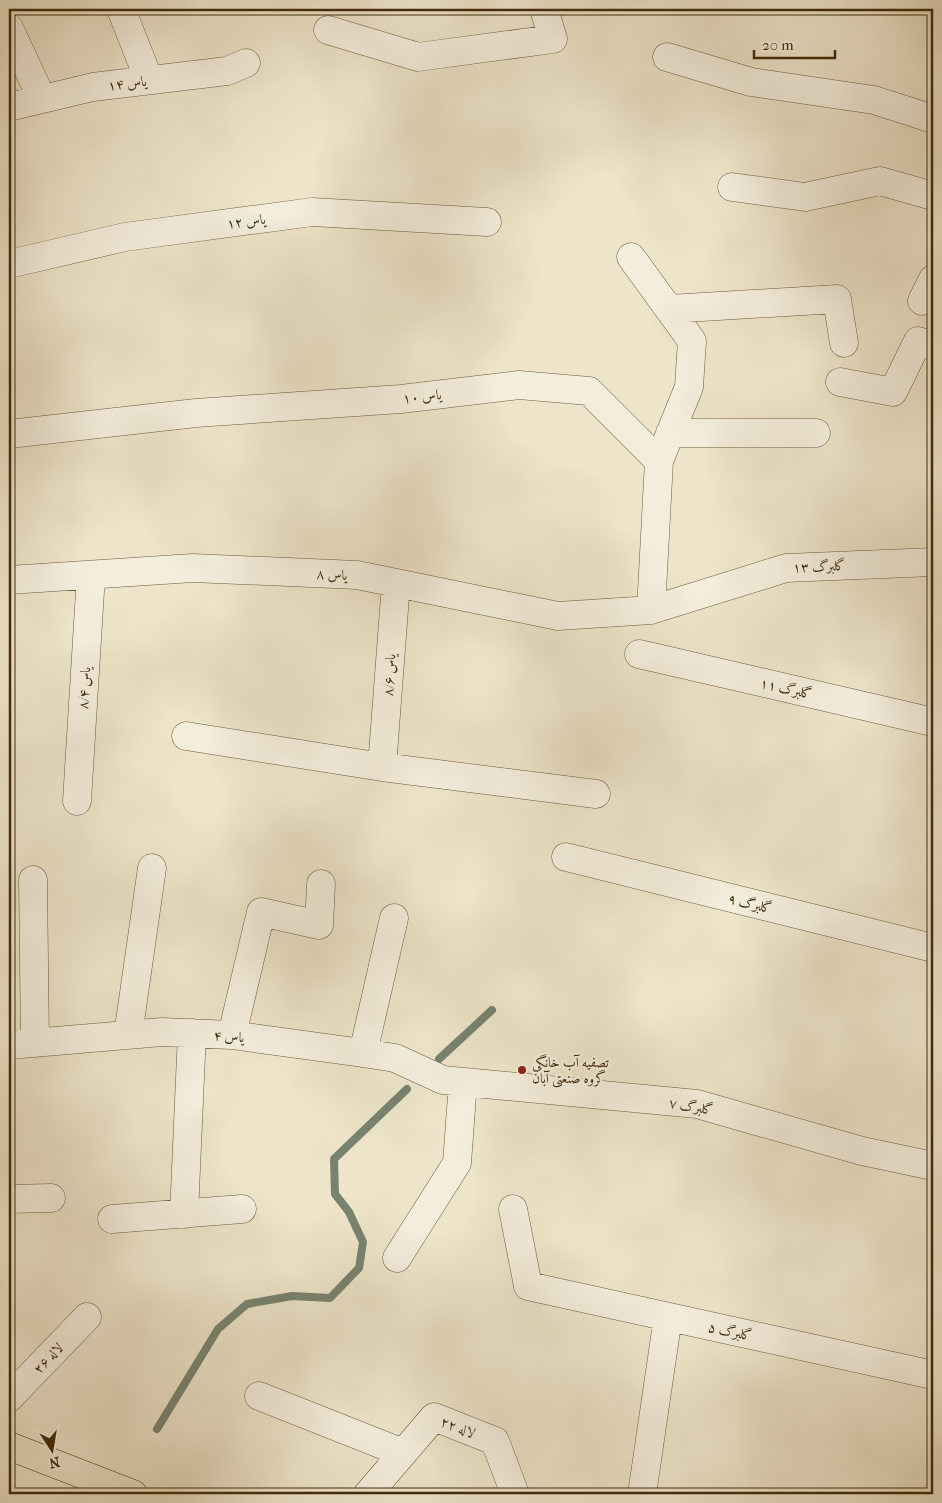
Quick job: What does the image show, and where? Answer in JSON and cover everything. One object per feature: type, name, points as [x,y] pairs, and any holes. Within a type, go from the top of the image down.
[{"type":"main road","points":[[9,1446],[134,1494]]},
{"type":"street","points":[[121,9],[149,80]]},
{"type":"street","points":[[328,30],[418,57],[553,39],[544,9]]},
{"type":"street","points":[[9,28],[42,99]]},
{"type":"street","points":[[667,57],[751,82],[874,100],[933,119]]},
{"type":"street","name":"یاس ۱۴","points":[[9,107],[93,87],[227,71],[246,63]]},
{"type":"street","points":[[732,187],[806,196],[880,181],[933,196]]},
{"type":"street","name":"یاس ۱۲","points":[[9,264],[125,236],[312,212],[486,222]]},
{"type":"street","points":[[631,256],[692,341],[689,388],[659,462],[651,610]]},
{"type":"street","points":[[669,309],[837,300],[844,343]]},
{"type":"street","points":[[840,382],[894,392],[918,341],[933,346]]},
{"type":"street","name":"یاس ۱۰","points":[[9,434],[196,413],[402,399],[519,385],[589,391],[659,462]]},
{"type":"street","points":[[670,433],[816,434]]},
{"type":"street","name":"گلبرگ ۱۳","points":[[651,610],[786,568],[933,562]]},
{"type":"street","name":"یاس ۸","points":[[9,580],[193,568],[357,575],[558,616],[651,610]]},
{"type":"street","name":"یاس ۸/۴","points":[[77,801],[91,575]]},
{"type":"street","name":"یاس ۸/۶","points":[[382,767],[396,583]]},
{"type":"street","name":"گلبرگ ۱۱","points":[[639,654],[933,722]]},
{"type":"street","points":[[186,736],[382,767],[596,794]]},
{"type":"street","name":"گلبرگ ۹","points":[[566,857],[933,948]]},
{"type":"street","points":[[128,1035],[152,868]]},
{"type":"street","points":[[22,1044],[33,880]]},
{"type":"street","points":[[232,1035],[261,912],[319,925],[320,884]]},
{"type":"street","points":[[364,1053],[394,918]]},
{"type":"street","name":"یاس ۴","points":[[22,1044],[162,1032],[232,1035],[396,1058],[453,1081]]},
{"type":"street","points":[[184,1214],[192,1033]]},
{"type":"street","points":[[397,1258],[457,1163],[453,1081]]},
{"type":"street","name":"گلبرگ ۷","points":[[453,1081],[697,1104],[862,1151],[933,1166]]},
{"type":"street","points":[[9,1199],[51,1198]]},
{"type":"street","points":[[112,1219],[242,1209]]},
{"type":"street","name":"گلبرگ ۵","points":[[513,1209],[528,1286],[933,1375]]},
{"type":"street","name":"لاله ۲۶","points":[[9,1398],[87,1317]]},
{"type":"street","points":[[642,1494],[668,1317]]},
{"type":"street","points":[[259,1396],[403,1453]]},
{"type":"street","name":"لاله ۲۲","points":[[368,1494],[434,1417],[495,1442],[515,1494]]},
{"type":"waterway","points":[[439,1059],[492,1010]]},
{"type":"waterway","points":[[157,1429],[218,1329],[247,1304],[292,1296],[330,1298],[359,1268],[363,1242],[349,1212],[335,1194],[334,1159],[407,1089]]},
{"type":"place","name":"تصفیه آب خانگی گروه صنعتی آبان","points":[[522,1070]]}]
